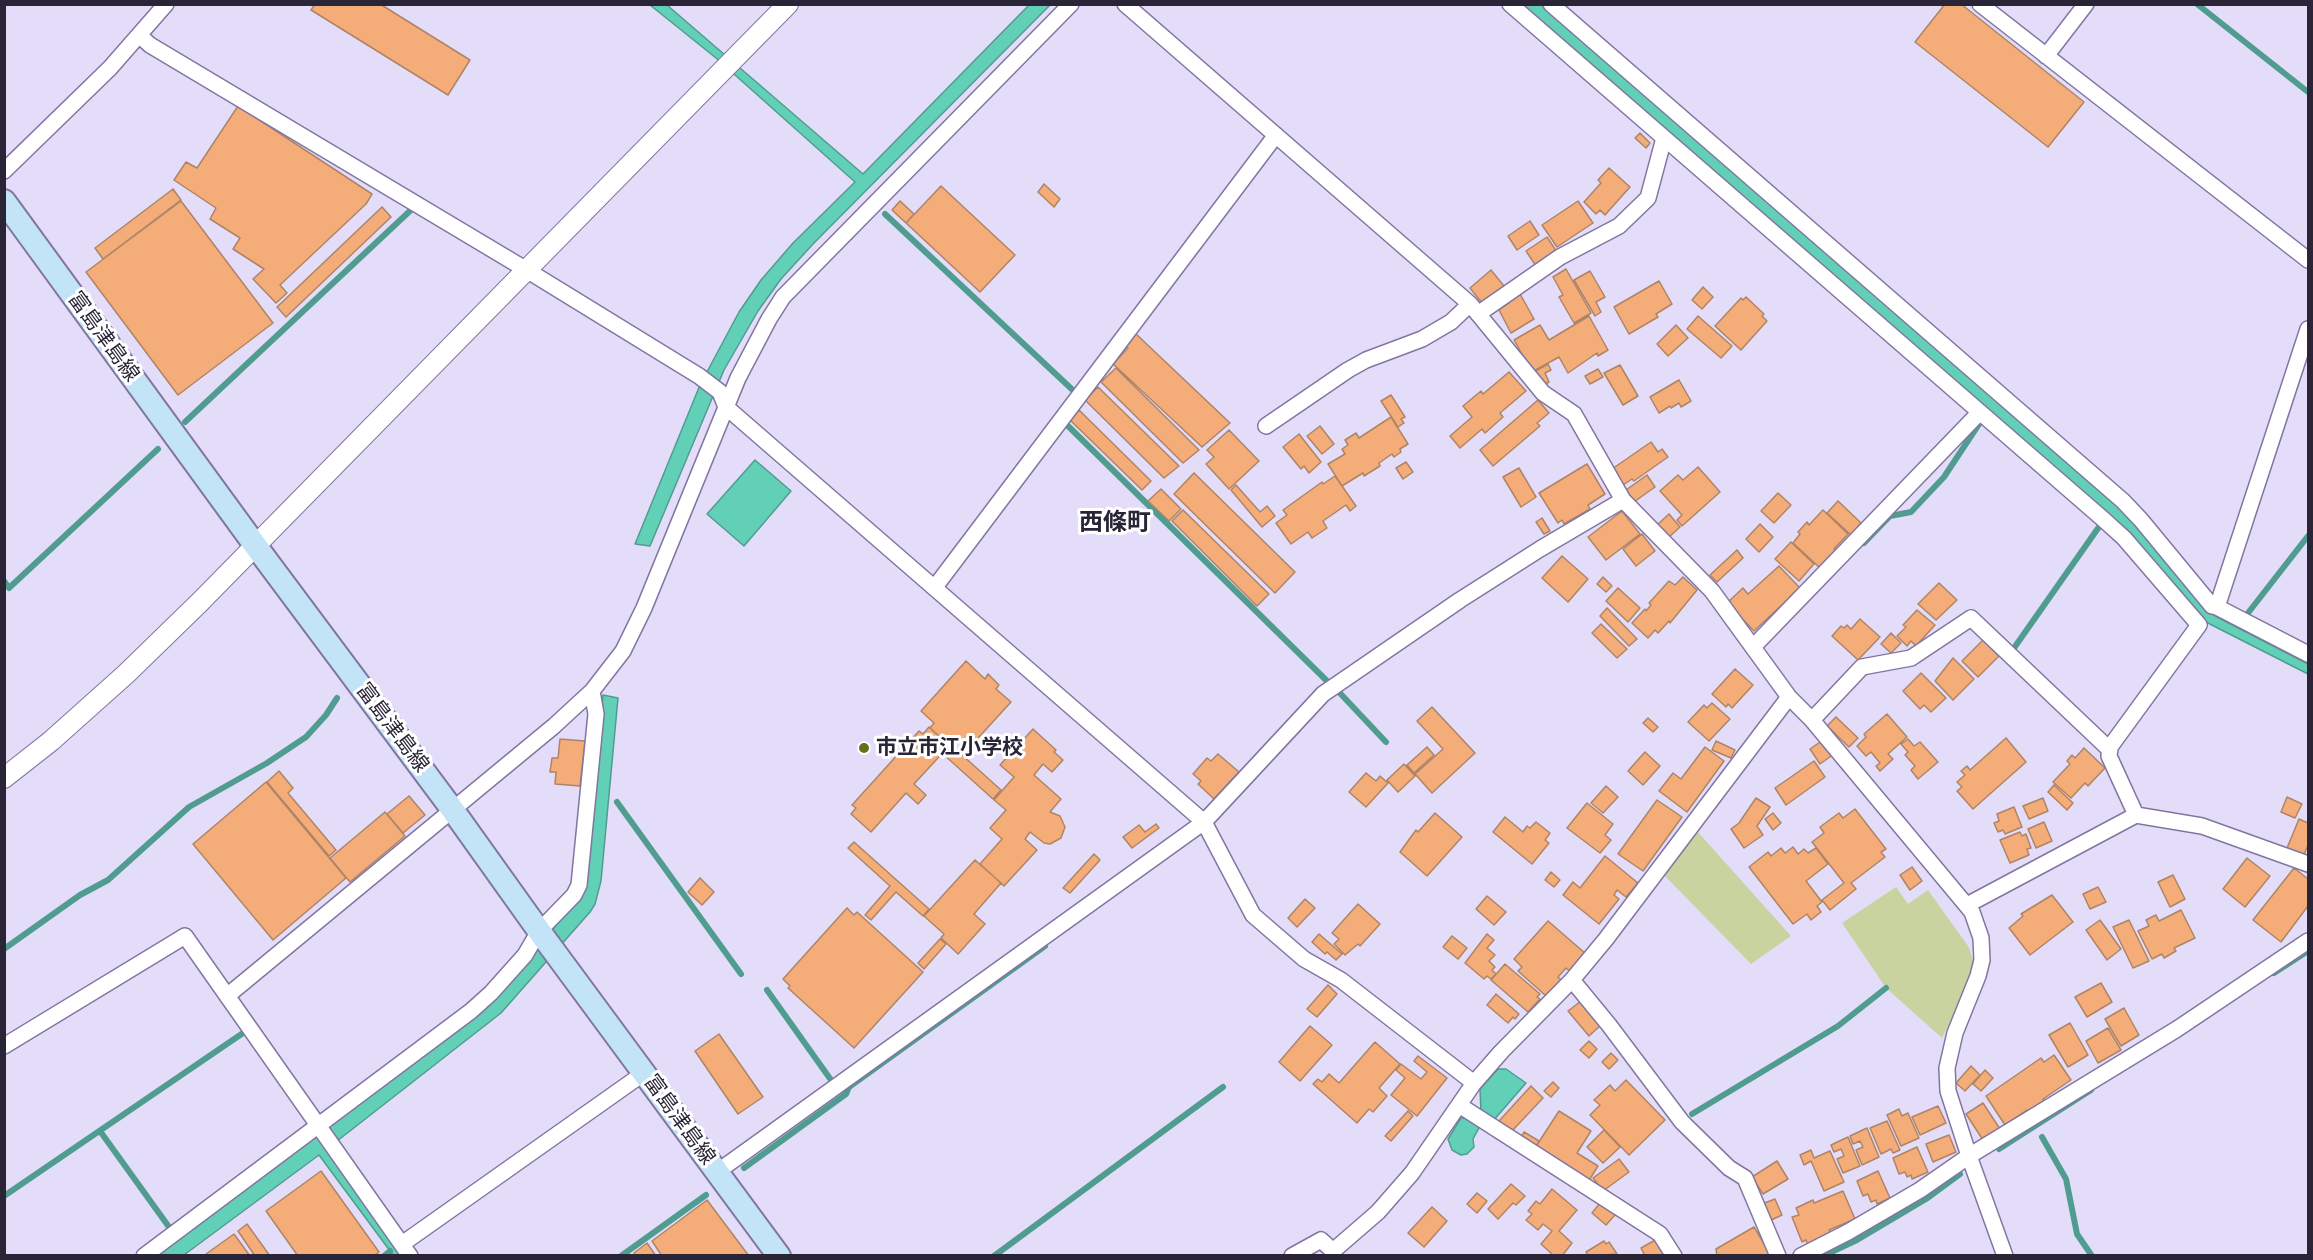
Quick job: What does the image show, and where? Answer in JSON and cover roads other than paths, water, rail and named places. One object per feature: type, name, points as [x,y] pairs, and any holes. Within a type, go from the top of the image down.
[{"type":"main road","name":"富島津島線","points":[[4,201],[779,1256]]},
{"type":"street","points":[[4,171],[110,68],[166,4]]},
{"type":"street","points":[[4,778],[51,741],[126,674],[788,4]]},
{"type":"street","points":[[227,996],[554,726],[592,691],[623,651],[644,608],[723,399],[783,297],[1071,4]]},
{"type":"street","points":[[1125,4],[1474,309],[1543,393],[1574,414],[1623,500],[1712,591],[1789,697],[1812,720],[1972,912],[1981,938],[1982,960],[1978,976],[1955,1032],[1947,1068],[1948,1090],[2005,1256]]},
{"type":"street","points":[[1510,4],[1980,412],[2208,614],[2308,654]]},
{"type":"street","points":[[1551,4],[2122,501],[2141,520],[2208,614]]},
{"type":"street","points":[[1980,4],[2308,260]]},
{"type":"street","points":[[2046,56],[2086,4]]},
{"type":"street","points":[[140,36],[150,45],[699,376],[935,587],[1204,822],[1254,915],[1304,959],[1341,980],[1474,1083]]},
{"type":"street","points":[[935,587],[1276,135]]},
{"type":"street","points":[[1266,426],[1348,370],[1366,360],[1422,339],[1560,257],[1619,226],[1648,198],[1656,177],[1664,138]]},
{"type":"street","points":[[2136,815],[2113,767],[2109,756],[2110,750],[2208,614],[2308,329]]},
{"type":"street","points":[[1753,647],[1980,412]]},
{"type":"street","points":[[717,1172],[1204,822],[1323,694],[1460,600],[1623,500]]},
{"type":"street","points":[[1812,720],[1863,667],[1911,658],[1971,618],[2110,750]]},
{"type":"street","points":[[144,1256],[484,999],[525,955],[540,933],[574,895],[579,885],[596,714],[592,691]]},
{"type":"street","points":[[1292,1256],[1321,1240],[1332,1253],[1378,1212],[1412,1173],[1474,1083],[1501,1052],[1572,980],[1606,939],[1789,697]]},
{"type":"street","points":[[1967,905],[2136,815],[2202,826],[2308,864]]},
{"type":"street","points":[[4,1046],[185,936],[406,1250],[644,1073]]},
{"type":"street","points":[[1801,1256],[1848,1232],[1920,1190],[1969,1156],[2177,1029],[2308,940]]},
{"type":"street","points":[[1572,980],[1610,1025],[1682,1122],[1729,1168],[1746,1178],[1778,1256]]},
{"type":"street","points":[[1459,1104],[1660,1234],[1674,1256]]},
{"type":"waterway","points":[[2197,4],[2308,92]]},
{"type":"waterway","points":[[185,422],[412,209]]},
{"type":"waterway","points":[[885,214],[1077,394],[1076,396]]},
{"type":"waterway","points":[[1064,422],[1326,680]]},
{"type":"waterway","points":[[1864,543],[1890,516],[1911,512],[1944,477],[1979,424]]},
{"type":"waterway","points":[[4,581],[9,588],[158,449]]},
{"type":"waterway","points":[[2014,648],[2101,524]]},
{"type":"waterway","points":[[2248,613],[2308,536]]},
{"type":"waterway","points":[[1337,690],[1386,742]]},
{"type":"waterway","points":[[4,949],[80,895],[108,880],[189,807],[267,763],[306,737],[326,715],[337,698]]},
{"type":"waterway","points":[[617,802],[741,974]]},
{"type":"waterway","points":[[744,1168],[846,1094],[849,1087],[1045,946]]},
{"type":"waterway","points":[[2274,973],[2308,951]]},
{"type":"waterway","points":[[1692,1114],[1838,1026],[1886,988]]},
{"type":"waterway","points":[[767,990],[831,1080]]},
{"type":"waterway","points":[[4,1196],[243,1033]]},
{"type":"waterway","points":[[994,1256],[1223,1087]]},
{"type":"waterway","points":[[1999,1149],[2091,1090]]},
{"type":"waterway","points":[[100,1131],[169,1227]]},
{"type":"waterway","points":[[2042,1137],[2066,1179],[2077,1234],[2092,1256]]},
{"type":"waterway","points":[[1823,1256],[1857,1240],[1926,1199],[1960,1174]]},
{"type":"waterway","points":[[621,1256],[706,1195]]},
{"type":"waterway","points":[[384,1256],[390,1251]]},
{"type":"place","name":"市立市江小学校","points":[[864,748]]},
{"type":"district","name":"西條町","points":[[1115,523]]}]
